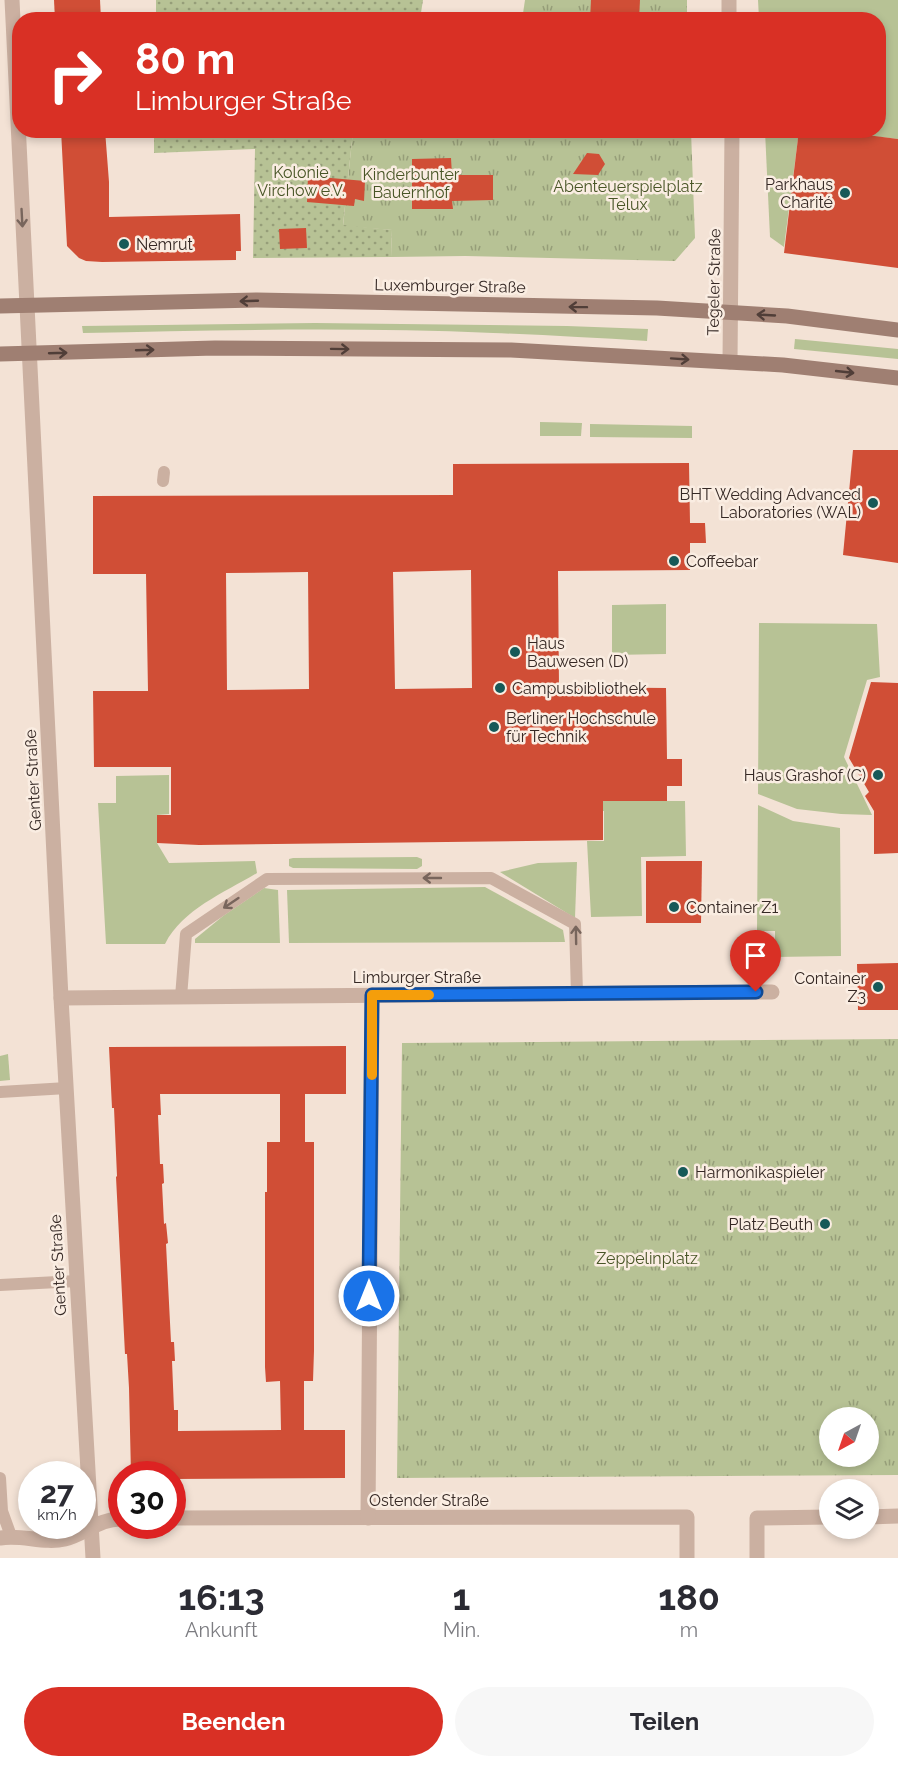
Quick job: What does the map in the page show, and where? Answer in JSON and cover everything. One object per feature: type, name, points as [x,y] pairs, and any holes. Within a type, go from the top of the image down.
[{"type":"main road","name":"Luxemburger Straße","points":[[0,306],[257,300],[657,308],[826,320],[898,330]]},
{"type":"main road","points":[[0,354],[215,348],[500,350],[730,362],[898,378]]},
{"type":"street","name":"Genter Straße","points":[[19,138],[61,998],[88,1461]]},
{"type":"street","name":"Tegeler Straße","points":[[730,362],[732,138]]},
{"type":"street","name":"Limburger Straße","points":[[61,998],[772,992]]},
{"type":"street","points":[[368,1518],[372,995]]},
{"type":"street","points":[[879,1517],[898,1516]]},
{"type":"street","name":"Ostender Straße","points":[[186,1518],[687,1517],[687,1558]]},
{"type":"street","points":[[757,1558],[757,1518],[819,1517]]},
{"type":"street","points":[[33,1539],[66,1539]]},
{"type":"street","name":"Genter Straße","points":[[92,1539],[93,1558]]},
{"type":"lane","points":[[181,997],[186,934],[267,879],[491,878],[576,924],[577,994]]},
{"type":"lane","points":[[0,1092],[67,1088]]},
{"type":"lane","points":[[0,1285],[77,1281]]},
{"type":"lane","points":[[0,1478],[6,1537]]},
{"type":"green space","points":[[156,0],[423,0],[421,12],[156,12]]},
{"type":"green space","points":[[525,0],[687,0],[687,12],[523,12]]},
{"type":"green space","points":[[758,0],[898,0],[898,139],[886,138],[886,12],[759,12]]},
{"type":"green space","name":"Kolonie Virchow e.V.","points":[[154,138],[352,138],[343,225],[392,230],[391,257],[253,258],[255,149],[154,153]]},
{"type":"green space","name":"Abenteuerspielplatz Telux","points":[[352,138],[691,138],[695,238],[675,261],[465,256],[391,257],[392,230],[343,226]]},
{"type":"green space","points":[[765,138],[798,138],[784,247],[770,237]]},
{"type":"green space","points":[[315,323],[648,329],[647,341],[390,330],[83,333],[82,326]]},
{"type":"green space","points":[[795,339],[898,349],[898,359],[794,349]]},
{"type":"green space","points":[[540,422],[582,423],[581,436],[540,436]]},
{"type":"green space","points":[[590,424],[692,426],[692,438],[590,437]]},
{"type":"green space","points":[[666,604],[666,654],[612,655],[612,605]]},
{"type":"green space","points":[[759,623],[877,624],[880,677],[867,680],[844,757],[872,815],[797,809],[758,794]]},
{"type":"green space","points":[[169,775],[169,814],[157,815],[157,843],[169,863],[255,861],[257,873],[193,911],[182,921],[165,944],[106,944],[98,803],[116,803],[116,776]]},
{"type":"green space","points":[[587,801],[685,801],[686,856],[641,857],[642,916],[591,917],[587,841],[604,841],[604,811],[587,811]]},
{"type":"green space","points":[[758,805],[793,821],[840,828],[841,956],[775,957],[775,931],[757,931]]},
{"type":"green space","points":[[417,857],[422,859],[422,866],[417,869],[293,868],[289,866],[289,859],[293,858]]},
{"type":"green space","points":[[577,862],[575,918],[500,872],[538,863]]},
{"type":"green space","points":[[485,887],[563,930],[565,942],[289,943],[287,890]]},
{"type":"green space","points":[[264,888],[278,890],[280,943],[195,943],[195,939],[223,916]]},
{"type":"green space","name":"Zeppelinplatz","points":[[898,1039],[898,1475],[397,1478],[402,1043]]},
{"type":"green space","points":[[8,1054],[10,1080],[0,1081],[0,1056]]},
{"type":"building","points":[[54,0],[100,0],[101,12],[55,12]]},
{"type":"building","points":[[591,0],[640,0],[639,12],[590,12]]},
{"type":"building","points":[[61,138],[106,138],[109,217],[240,214],[241,251],[236,251],[236,260],[86,261],[79,258],[67,246]]},
{"type":"building","name":"Parkhaus Charité","points":[[798,138],[898,139],[898,268],[784,253]]},
{"type":"building","points":[[587,153],[599,154],[605,164],[598,175],[573,174]]},
{"type":"building","points":[[451,158],[452,175],[493,175],[493,200],[452,201],[453,209],[412,209],[412,159]]},
{"type":"building","points":[[308,176],[365,181],[364,201],[355,199],[354,206],[307,202]]},
{"type":"building","points":[[306,228],[307,248],[280,249],[279,229]]},
{"type":"building","name":"BHT Wedding Advanced Laboratories (WAL)","points":[[853,450],[898,450],[898,563],[843,555]]},
{"type":"building","name":"Haus Bauwesen (D)","points":[[689,463],[690,523],[705,523],[706,543],[690,543],[690,570],[558,571],[559,687],[666,688],[667,759],[682,759],[682,786],[667,786],[667,801],[603,801],[603,840],[199,845],[157,843],[157,815],[171,815],[171,767],[94,767],[93,691],[148,691],[146,574],[93,574],[93,496],[453,495],[453,464]],"holes":[[[471,570],[472,688],[395,689],[393,572]],[[308,572],[309,689],[227,690],[226,573]]]},
{"type":"building","name":"Haus Grashof (C)","points":[[871,682],[898,683],[898,853],[874,854],[874,811],[865,796],[869,792],[849,758]]},
{"type":"building","name":"Container Z1","points":[[646,861],[702,861],[701,923],[646,923]]},
{"type":"building","name":"Container Z3","points":[[898,963],[898,1010],[858,1010],[857,964]]},
{"type":"building","points":[[346,1046],[346,1094],[305,1094],[305,1142],[314,1142],[314,1351],[313,1381],[304,1381],[304,1430],[345,1430],[345,1478],[186,1479],[186,1461],[131,1461],[129,1388],[127,1354],[125,1354],[114,1108],[112,1108],[109,1047]],"holes":[[[160,1094],[280,1094],[280,1142],[267,1142],[265,1367],[266,1382],[280,1381],[281,1430],[178,1431],[178,1410],[174,1410],[172,1361],[175,1361],[174,1342],[171,1342],[166,1244],[168,1243],[166,1223],[164,1224],[162,1184],[164,1183],[163,1164],[160,1164],[158,1115],[161,1115]]]},
{"type":"slow traffic","points":[[372,1075],[372,995],[429,995]]},
{"type":"place","name":"Parkhaus Charité","points":[[845,193]]},
{"type":"place","name":"Nemrut","points":[[124,244]]},
{"type":"place","name":"BHT Wedding Advanced Laboratories (WAL)","points":[[873,503]]},
{"type":"place","name":"Coffeebar","points":[[674,561]]},
{"type":"place","name":"Haus Bauwesen (D)","points":[[515,652]]},
{"type":"place","name":"Campusbibliothek","points":[[500,688]]},
{"type":"place","name":"Berliner Hochschule für Technik","points":[[494,727]]},
{"type":"place","name":"Haus Grashof (C)","points":[[878,775]]},
{"type":"place","name":"Container Z1","points":[[674,907]]},
{"type":"place","name":"Container Z3","points":[[878,987]]},
{"type":"place","name":"Harmonikaspieler","points":[[683,1172]]},
{"type":"place","name":"Platz Beuth","points":[[825,1224]]},
{"type":"route","points":[[369,1296],[372,995],[756,992]]},
{"type":"park label","name":"Kinderbunter Bauernhof","points":[[411,183]]}]
